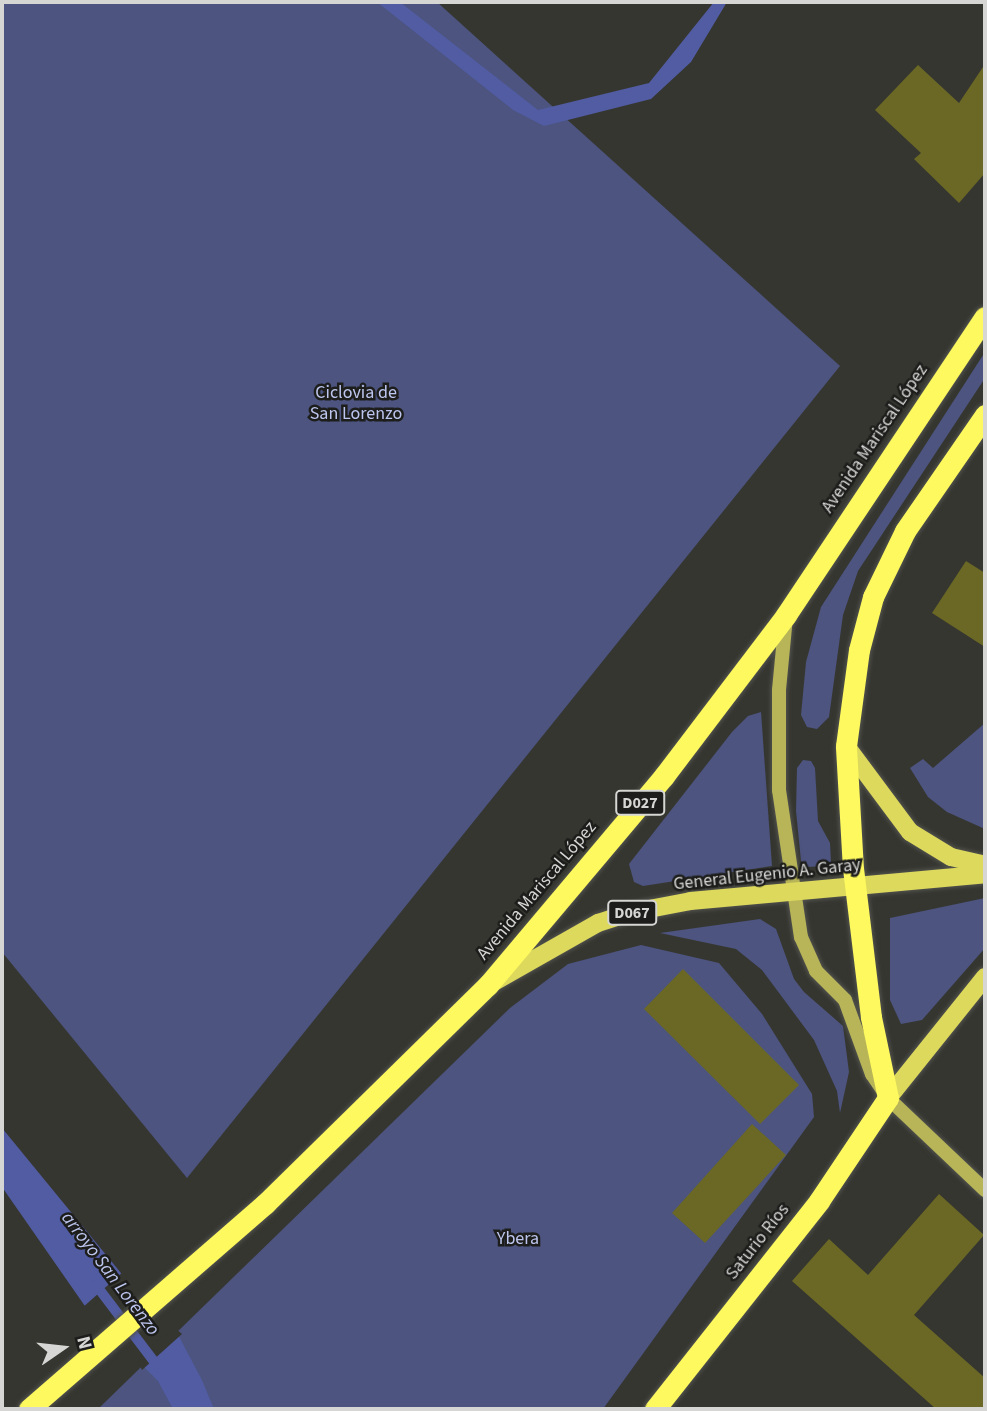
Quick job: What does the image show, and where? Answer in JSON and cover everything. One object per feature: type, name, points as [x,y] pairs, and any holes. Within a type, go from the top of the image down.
[{"type":"highway","name":"Avenida Mariscal López","points":[[29,1409],[173,1285],[374,1102],[488,985],[664,776],[786,615],[985,317]]},
{"type":"highway","points":[[888,1098],[871,1017],[856,887],[846,746],[859,650],[873,597],[905,531],[985,415]]},
{"type":"highway","name":"Saturio Ríos","points":[[656,1409],[819,1201],[888,1098]]},
{"type":"main road","points":[[846,746],[910,832],[951,857],[985,865]]},
{"type":"main road","name":"General Eugenio A. Garay","points":[[488,985],[579,933],[628,913],[691,901],[985,874]]},
{"type":"main road","points":[[888,1098],[985,977]]},
{"type":"street","points":[[786,615],[779,690],[779,790],[793,892],[809,961],[845,1000],[872,1074],[888,1098],[985,1190]]},
{"type":"green space","name":"Ciclovia de San Lorenzo","points":[[2,2],[437,2],[840,366],[187,1178],[2,952]]},
{"type":"green space","points":[[985,352],[985,378],[858,571],[843,615],[829,717],[817,729],[807,727],[801,715],[806,662],[821,607]]},
{"type":"green space","points":[[761,712],[772,866],[643,886],[634,882],[629,864],[732,732],[748,716]]},
{"type":"green space","points":[[985,723],[985,829],[947,812],[928,797],[910,768],[923,759],[933,768]]},
{"type":"green space","points":[[803,760],[811,761],[815,768],[818,821],[830,843],[831,863],[826,866],[807,867],[801,861],[796,811],[797,768]]},
{"type":"green space","points":[[985,898],[985,948],[922,1020],[901,1024],[890,1000],[890,918]]},
{"type":"green space","points":[[760,919],[776,929],[794,979],[804,992],[843,1026],[849,1072],[840,1113],[837,1091],[814,1040],[762,970],[736,949],[660,933]]},
{"type":"green space","name":"Ybera","points":[[641,945],[719,963],[762,1014],[812,1094],[814,1117],[603,1409],[98,1409],[510,1008],[568,964]]},
{"type":"water","points":[[377,2],[400,2],[538,110],[649,83],[714,2],[727,2],[691,62],[651,99],[544,126],[513,110]]},
{"type":"water","points":[[2,1128],[125,1278],[87,1309],[2,1187]]},
{"type":"water","points":[[175,1329],[214,1409],[173,1409],[158,1381],[139,1362]]},
{"type":"pier","points":[[124,1271],[127,1280],[85,1312],[82,1308]]},
{"type":"pier","points":[[173,1326],[182,1334],[142,1370],[137,1360]]},
{"type":"building","points":[[985,64],[985,173],[959,203],[914,159],[921,153],[875,110],[918,65],[959,103]]},
{"type":"building","points":[[966,561],[985,573],[985,647],[932,613]]},
{"type":"building","points":[[683,969],[799,1085],[760,1124],[644,1009]]},
{"type":"building","points":[[752,1124],[786,1155],[705,1243],[672,1213]]},
{"type":"building","points":[[939,1194],[984,1235],[914,1315],[985,1378],[985,1409],[936,1409],[792,1281],[829,1239],[868,1275]]},
{"type":"waterway","name":"arroyo San Lorenzo","points":[[96,1285],[156,1364]]}]
